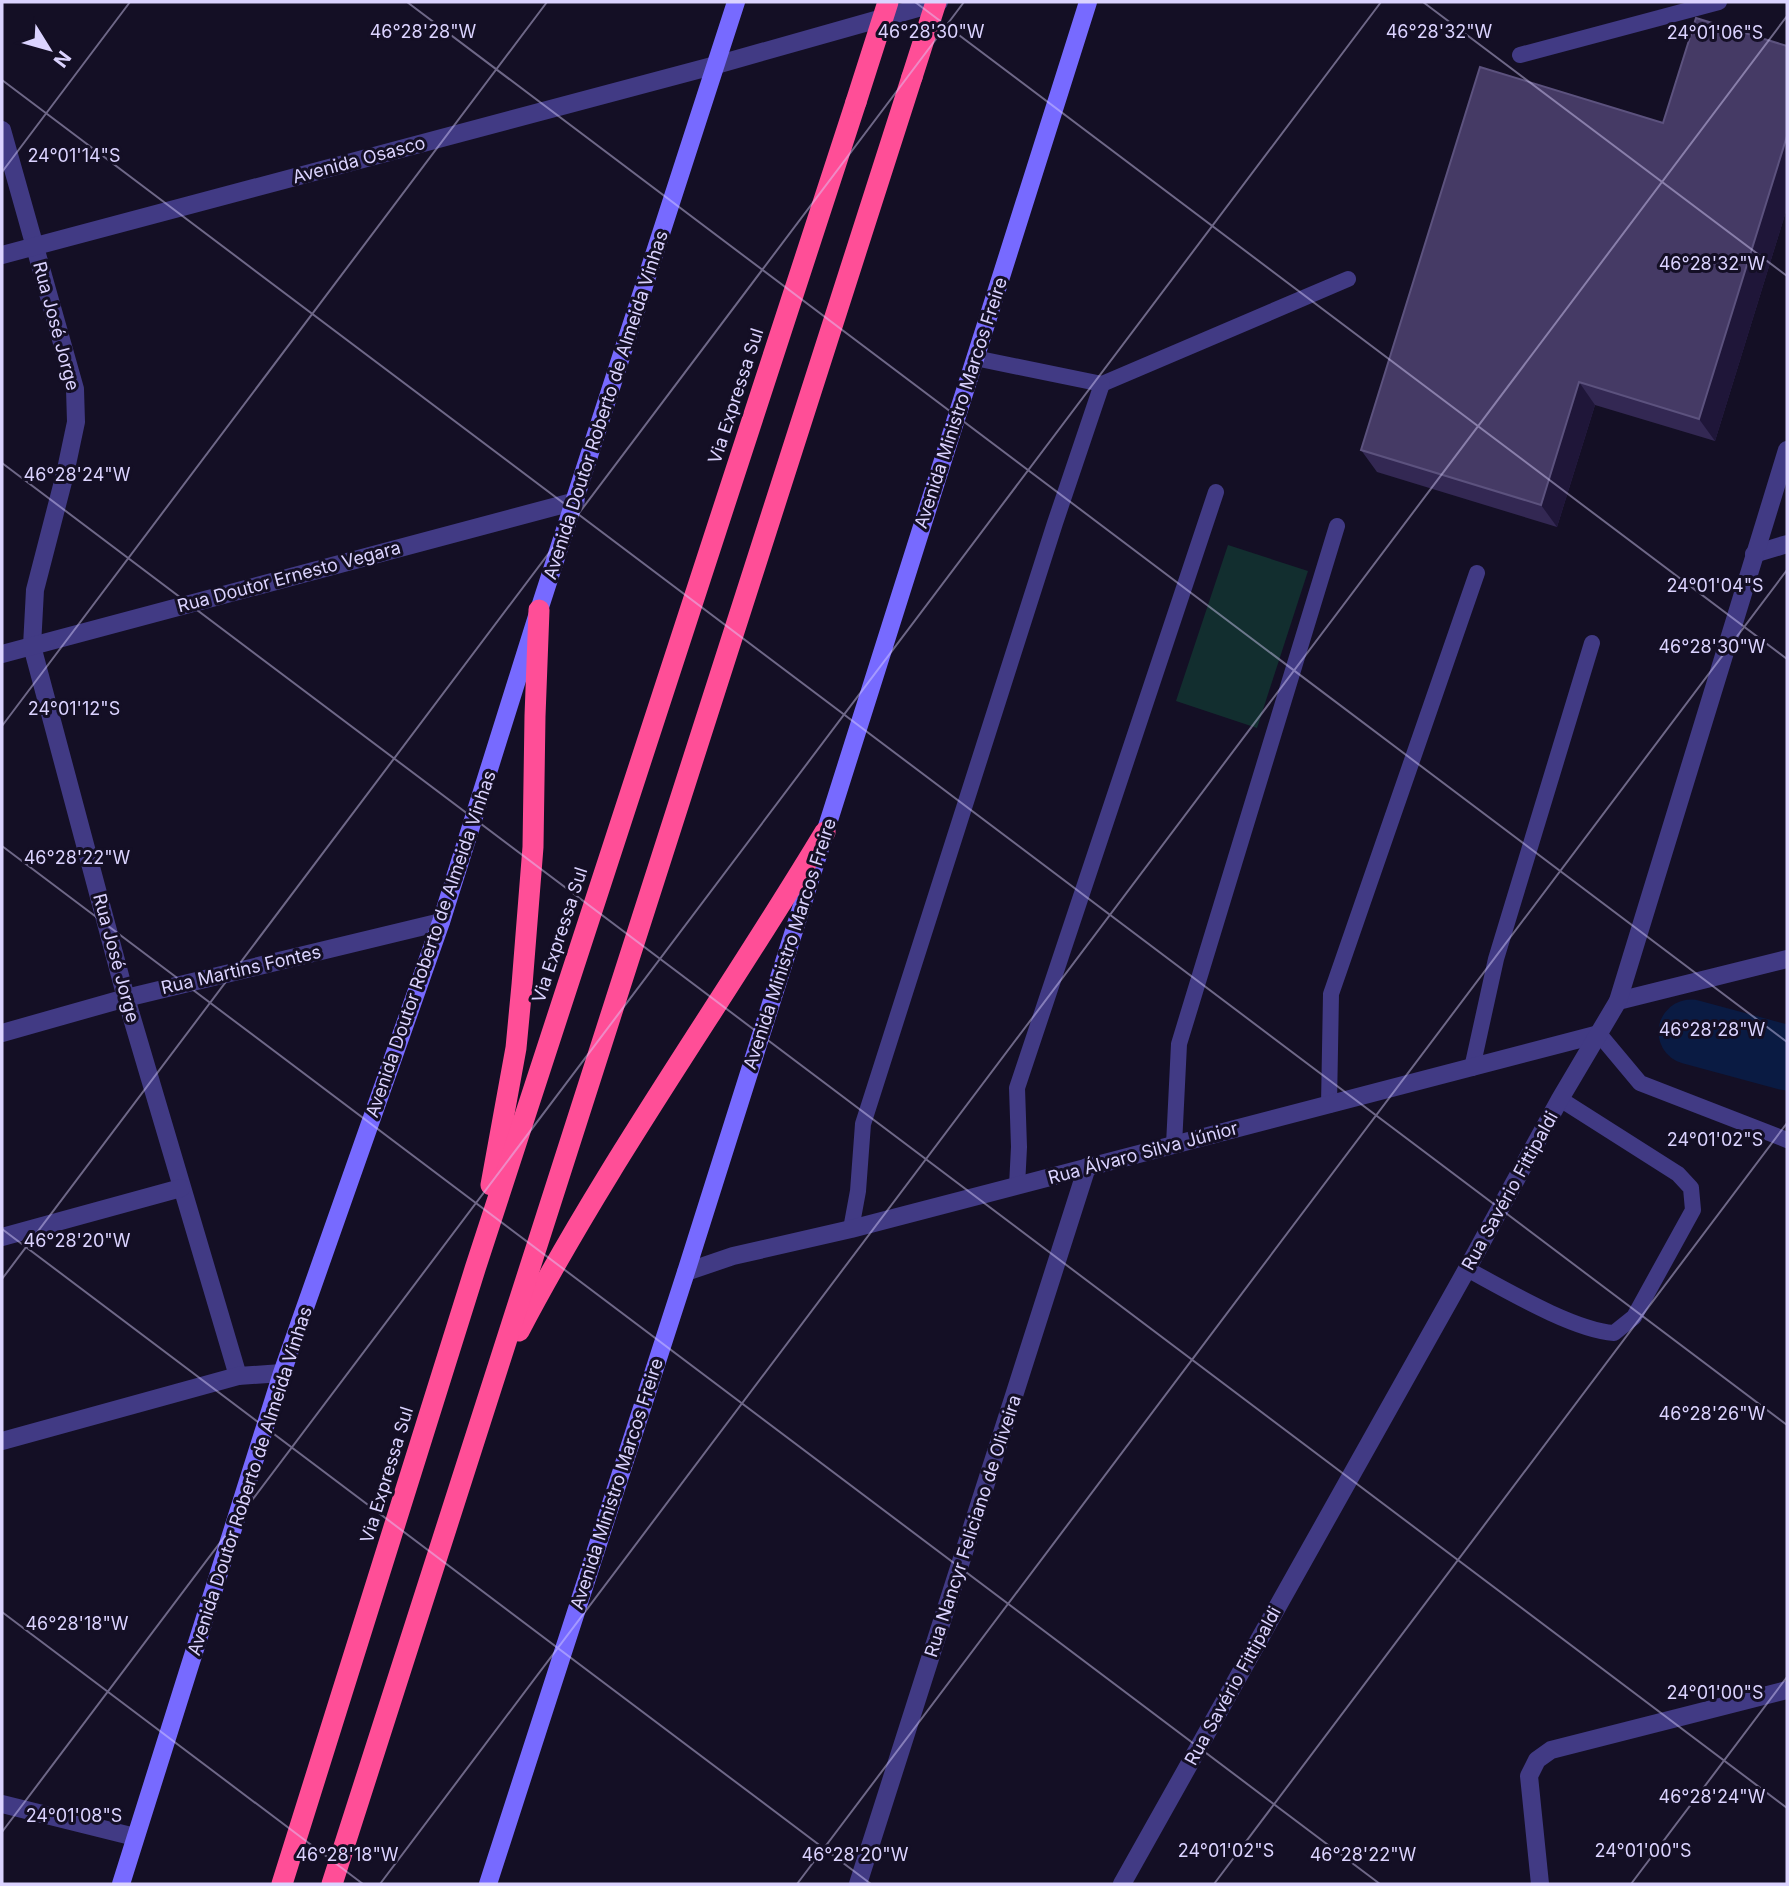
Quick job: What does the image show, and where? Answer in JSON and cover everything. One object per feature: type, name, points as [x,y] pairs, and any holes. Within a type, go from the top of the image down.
[{"type":"highway","name":"Via Expressa Sul","points":[[282,1884],[475,1269],[888,2]]},
{"type":"highway","points":[[332,1884],[937,2]]},
{"type":"highway","points":[[475,1269],[516,1048],[533,847],[540,610]]},
{"type":"highway","points":[[492,1382],[560,1254],[825,832]]},
{"type":"main road","name":"Avenida Doutor Roberto de Almeida Vinhas","points":[[121,1884],[282,1374],[442,922],[736,2]]},
{"type":"main road","name":"Avenida Ministro Marcos Freire","points":[[488,1884],[686,1272],[1088,2]]},
{"type":"street","name":"Avenida Osasco","points":[[2,255],[716,65],[937,2]]},
{"type":"street","name":"Rua José Jorge","points":[[2,130],[75,388],[76,422],[34,590],[32,646],[125,998],[239,1376]]},
{"type":"street","name":"Rua Savério Fittipaldi","points":[[1122,1884],[1560,1099],[1618,1001],[1787,450]]},
{"type":"street","name":"Rua Doutor Ernesto Vegara","points":[[2,654],[576,501]]},
{"type":"street","points":[[1754,554],[1787,544]]},
{"type":"street","name":"Rua Martins Fontes","points":[[2,1033],[125,998],[442,922]]},
{"type":"street","points":[[1618,1001],[1787,959]]},
{"type":"street","name":"Rua Álvaro Silva Júnior","points":[[686,1272],[733,1256],[851,1229],[1599,1034]]},
{"type":"street","name":"Rua Nancyr Feliciano de Oliveira","points":[[858,1884],[1087,1167]]},
{"type":"street","points":[[2,1237],[181,1188]]},
{"type":"street","points":[[2,1441],[239,1376],[282,1374]]},
{"type":"street","points":[[1540,1884],[1529,1776],[1537,1760],[1551,1750],[1787,1690]]},
{"type":"street","points":[[2,1804],[135,1837]]},
{"type":"lane","points":[[1520,55],[1719,2]]},
{"type":"lane","points":[[975,358],[1102,384],[1348,279]]},
{"type":"lane","points":[[851,1229],[858,1191],[863,1124],[1102,384]]},
{"type":"lane","points":[[1017,1186],[1017,1087],[1216,492]]},
{"type":"lane","points":[[1174,1145],[1179,1044],[1337,526]]},
{"type":"lane","points":[[1329,1105],[1331,994],[1477,573]]},
{"type":"lane","points":[[1472,1068],[1496,958],[1592,643]]},
{"type":"lane","points":[[1599,1034],[1640,1083],[1787,1140]]},
{"type":"lane","points":[[1467,1269],[1532,1303],[1597,1332],[1614,1333],[1634,1317],[1693,1210],[1691,1188],[1678,1174],[1560,1099]]},
{"type":"green space","points":[[1228,545],[1308,571],[1257,728],[1176,701]]},
{"type":"building","points":[[1696,18],[1787,46],[1787,136],[1699,419],[1579,382],[1541,505],[1361,450],[1480,67],[1663,123]]},
{"type":"waterway","points":[[1691,1032],[1787,1058]]}]
